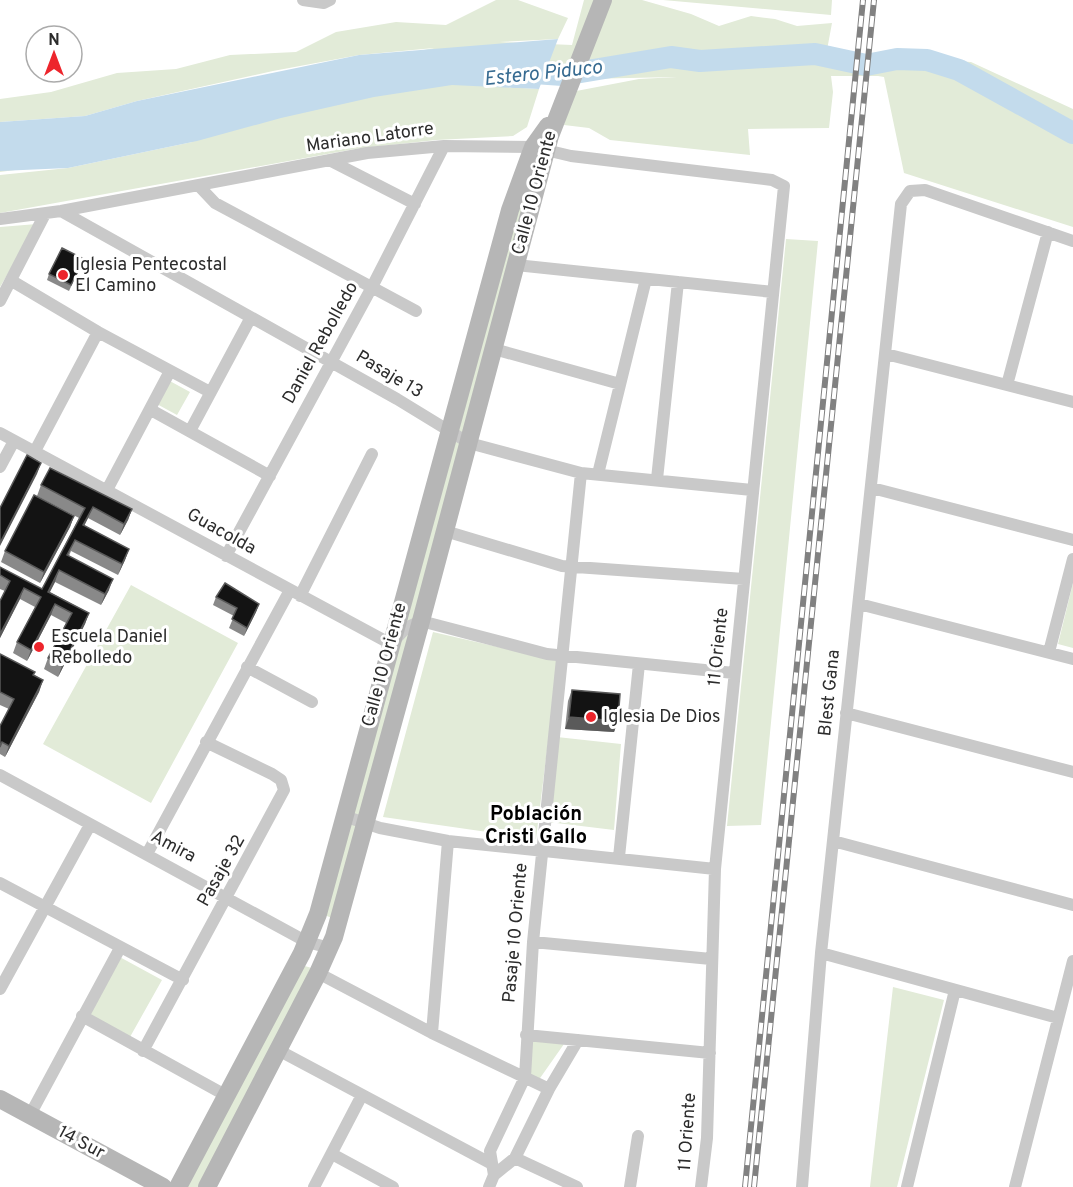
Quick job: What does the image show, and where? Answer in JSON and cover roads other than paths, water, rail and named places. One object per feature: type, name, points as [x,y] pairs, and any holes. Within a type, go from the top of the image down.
[{"type":"main road","name":"Calle 10 Oriente","points":[[178,1187],[307,942],[344,816],[448,430],[515,193],[558,112],[603,0]]},
{"type":"main road","name":"Calle 10 Oriente","points":[[207,1187],[330,948],[494,349],[516,265],[540,148]]},
{"type":"main road","name":"14 Sur","points":[[0,1099],[163,1187]]},
{"type":"street","points":[[303,0],[324,3],[330,0]]},
{"type":"street","name":"Mariano Latorre","points":[[0,219],[45,214],[367,153],[444,146],[540,148],[571,156],[782,183]]},
{"type":"street","name":"Daniel Rebolledo","points":[[226,556],[372,287],[444,146]]},
{"type":"street","points":[[329,160],[415,204]]},
{"type":"street","name":"11 Oriente","points":[[701,1187],[707,1138],[715,869],[752,490],[785,191],[782,183]]},
{"type":"street","points":[[198,185],[215,203],[416,311]]},
{"type":"street","name":"Blest Gana","points":[[802,1187],[821,953],[901,204],[910,191],[925,190],[1048,232]]},
{"type":"street","name":"Pasaje 13","points":[[61,211],[250,319],[332,362],[469,442],[581,473],[752,490]]},
{"type":"street","points":[[0,301],[45,214]]},
{"type":"street","points":[[1007,385],[1048,232],[1073,241]]},
{"type":"street","points":[[516,265],[773,292]]},
{"type":"street","points":[[598,474],[646,279]]},
{"type":"street","points":[[12,281],[98,332],[210,392]]},
{"type":"street","points":[[657,479],[678,282]]},
{"type":"street","points":[[189,431],[250,319]]},
{"type":"street","points":[[35,452],[98,332]]},
{"type":"street","points":[[494,349],[620,384]]},
{"type":"street","points":[[886,354],[1073,402]]},
{"type":"street","points":[[107,490],[170,371]]},
{"type":"street","points":[[151,410],[270,476]]},
{"type":"street","name":"Guacolda","points":[[0,433],[390,644]]},
{"type":"street","points":[[0,467],[14,441]]},
{"type":"street","points":[[147,854],[247,667],[295,593],[372,454]]},
{"type":"street","name":"Pasaje 10 Oriente","points":[[491,1175],[490,1151],[525,1077],[526,1035],[541,850],[581,473]]},
{"type":"street","points":[[872,488],[1073,540]]},
{"type":"street","points":[[445,531],[552,564],[744,579]]},
{"type":"street","points":[[1049,652],[1073,559]]},
{"type":"street","points":[[859,604],[1073,659]]},
{"type":"street","points":[[390,644],[406,628],[421,621],[563,656],[734,673]]},
{"type":"street","points":[[619,857],[639,664]]},
{"type":"street","points":[[247,667],[312,702]]},
{"type":"street","points":[[846,713],[1073,772]]},
{"type":"street","name":"Pasaje 32","points":[[143,1052],[278,805],[284,784],[263,768],[206,742]]},
{"type":"street","name":"Amira","points":[[0,776],[228,897],[307,942],[330,948]]},
{"type":"street","points":[[344,816],[405,834],[448,841],[619,857],[715,869]]},
{"type":"street","points":[[0,989],[90,825]]},
{"type":"street","points":[[432,1033],[448,841]]},
{"type":"street","points":[[833,841],[1073,905]]},
{"type":"street","points":[[0,884],[183,980]]},
{"type":"street","points":[[533,942],[711,959]]},
{"type":"street","points":[[30,1115],[120,948]]},
{"type":"street","points":[[821,953],[1058,1018]]},
{"type":"street","points":[[1015,1187],[1073,961]]},
{"type":"street","points":[[318,972],[432,1033],[549,1089]]},
{"type":"street","points":[[907,1187],[955,990]]},
{"type":"street","points":[[82,1016],[143,1052],[227,1096]]},
{"type":"street","points":[[526,1035],[710,1053]]},
{"type":"street","points":[[278,1050],[363,1095],[491,1175],[515,1158],[549,1089],[578,1040]]},
{"type":"street","points":[[314,1187],[363,1095]]},
{"type":"street","points":[[630,1187],[638,1136]]},
{"type":"street","points":[[332,1154],[393,1187]]},
{"type":"street","points":[[515,1158],[577,1187]]},
{"type":"water","points":[[558,39],[539,89],[452,85],[374,97],[281,118],[197,141],[68,168],[0,171],[0,122],[85,116],[137,101],[359,55]]},
{"type":"waterway","name":"Estero Piduco","points":[[515,77],[534,73],[563,75],[671,57],[700,61],[815,54],[866,65],[897,59],[927,60],[959,70],[1073,133]]},
{"type":"railway","points":[[745,1187],[863,0]]},
{"type":"railway","points":[[754,1187],[874,0]]},
{"type":"place","name":"Iglesia Pentecostal El Camino","points":[[63,275]]},
{"type":"place","name":"Escuela Daniel Rebolledo","points":[[39,647]]},
{"type":"place","name":"Iglesia De Dios","points":[[591,717]]},
{"type":"district","name":"Población Cristi Gallo","points":[[536,826]]}]
